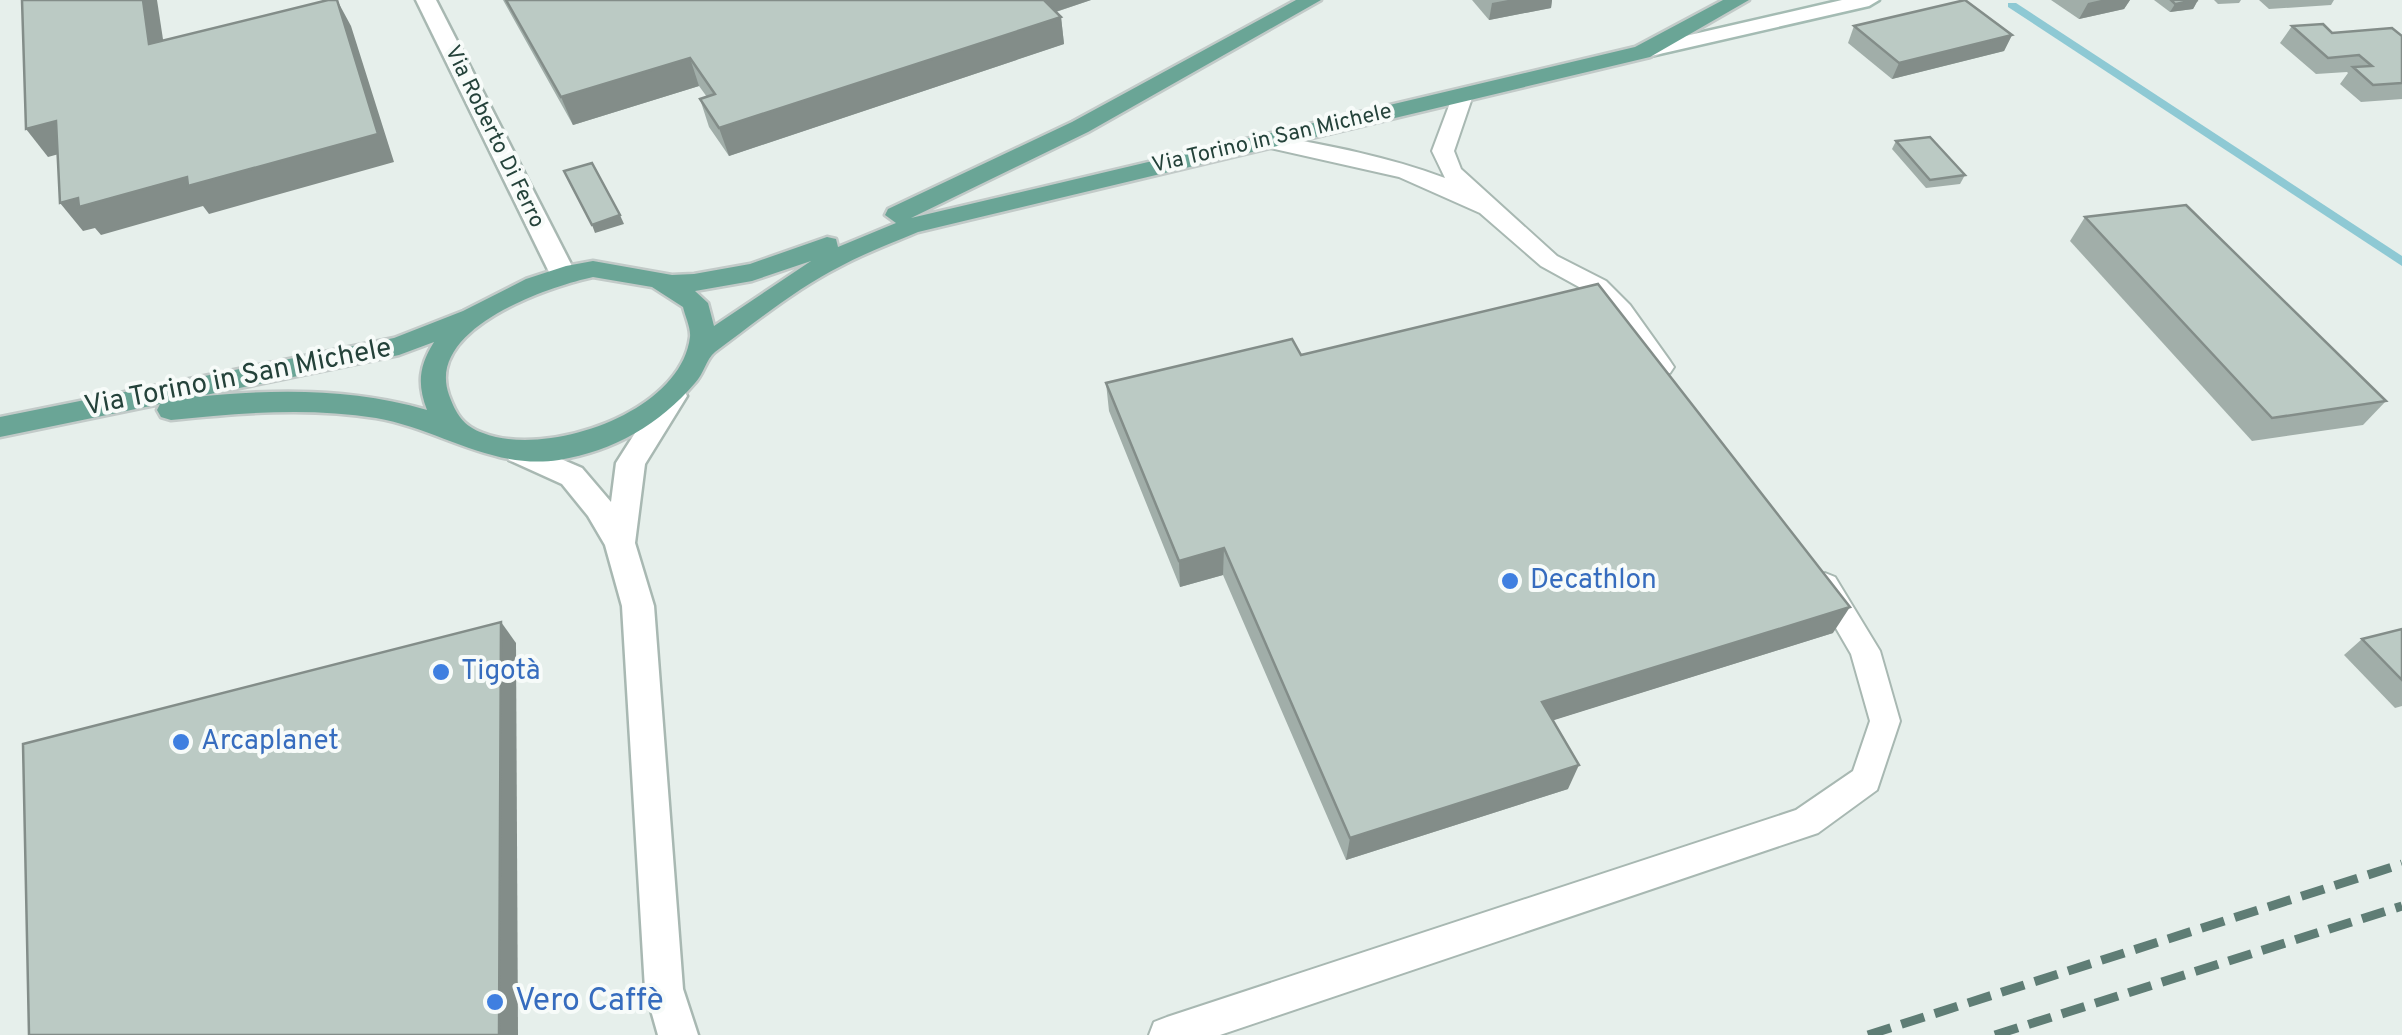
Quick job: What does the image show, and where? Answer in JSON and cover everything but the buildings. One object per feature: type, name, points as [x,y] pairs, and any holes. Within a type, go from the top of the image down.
[{"type":"main road","name":"Via Torino in San Michele","points":[[0,431],[400,346],[472,317],[529,284],[563,274],[622,270],[672,284],[727,281],[775,268],[937,198],[1080,127],[1311,0]]},
{"type":"main road","points":[[1642,52],[1738,0]]},
{"type":"main road","name":"Via Torino in San Michele","points":[[0,431],[247,401],[348,401],[448,426],[478,444],[518,452],[561,450],[604,438],[642,420],[673,396],[693,372],[703,347],[830,261],[910,226],[1642,52]]},
{"type":"main road","points":[[672,284],[692,300],[703,322],[703,347]]},
{"type":"main road","name":"Via Torino in San Michele","points":[[448,426],[434,402],[433,373],[446,344],[472,317]]},
{"type":"street","name":"Via Roberto Di Ferro","points":[[426,0],[563,274]]},
{"type":"street","name":"Via Torino in San Michele","points":[[1642,52],[1869,0]]},
{"type":"street","points":[[620,543],[631,463],[673,396]]},
{"type":"street","points":[[518,452],[572,476],[599,508],[620,543],[638,606],[664,989],[678,1035]]},
{"type":"street","points":[[656,1035],[664,989]]},
{"type":"lane","points":[[1463,95],[1443,151],[1451,172],[1549,261],[1598,287],[1621,311],[1678,391]]},
{"type":"lane","points":[[1265,140],[1407,169],[1446,184],[1488,208]]},
{"type":"lane","points":[[1166,1035],[1806,822],[1866,780],[1884,720],[1865,651],[1808,563]]},
{"type":"waterway","points":[[2012,5],[2402,262]]},
{"type":"railway","points":[[1868,1035],[2402,864]]},
{"type":"railway","points":[[1995,1035],[2402,906]]},
{"type":"place","name":"Decathlon","points":[[1510,581]]},
{"type":"place","name":"Tigotà","points":[[441,672]]},
{"type":"place","name":"Arcaplanet","points":[[181,742]]},
{"type":"place","name":"Vero Caffè","points":[[495,1002]]}]
